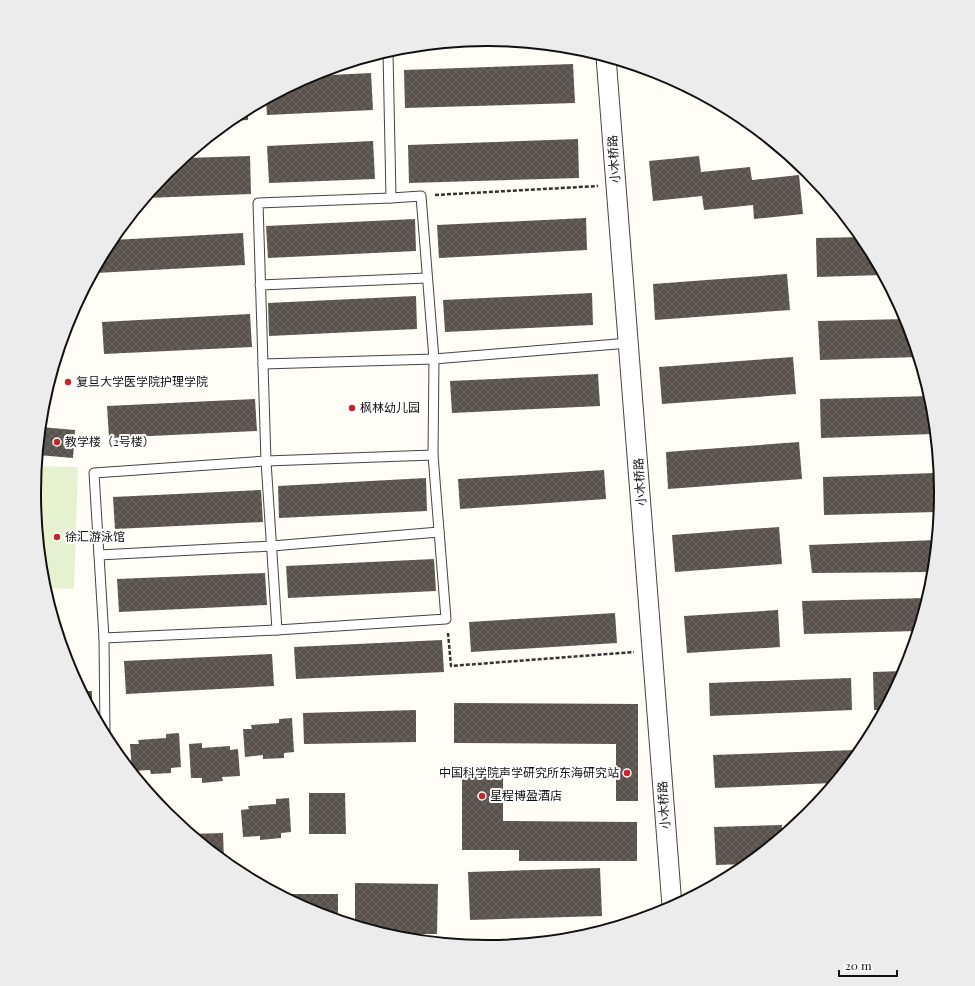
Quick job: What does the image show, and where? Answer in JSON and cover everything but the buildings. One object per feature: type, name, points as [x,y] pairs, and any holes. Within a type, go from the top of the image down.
[{"type":"street","name":"小木桥路","points":[[606,63],[672,899]]},
{"type":"lane","points":[[388,58],[391,198]]},
{"type":"lane","points":[[104,638],[277,630],[446,619],[433,455],[434,359],[421,196],[258,203],[266,460],[277,630]]},
{"type":"lane","points":[[260,285],[427,278]]},
{"type":"lane","points":[[263,364],[434,359],[629,343]]},
{"type":"lane","points":[[105,722],[104,638],[94,472],[266,460],[433,455]]},
{"type":"lane","points":[[99,555],[272,546],[439,532]]},
{"type":"path","points":[[421,196],[616,185]]},
{"type":"path","points":[[446,619],[452,666],[653,650]]},
{"type":"green space","name":"徐汇游泳馆","points":[[42,466],[78,467],[74,589],[52,588],[45,551],[42,522]]},
{"type":"place","name":"复旦大学医学院护理学院","points":[[68,382]]},
{"type":"place","name":"枫林幼儿园","points":[[352,408]]},
{"type":"place","name":"教学楼（2号楼）","points":[[57,442]]},
{"type":"place","name":"徐汇游泳馆","points":[[57,537]]},
{"type":"place","name":"中国科学院声学研究所东海研究站","points":[[627,773]]},
{"type":"place","name":"星程博盈酒店","points":[[482,796]]}]
